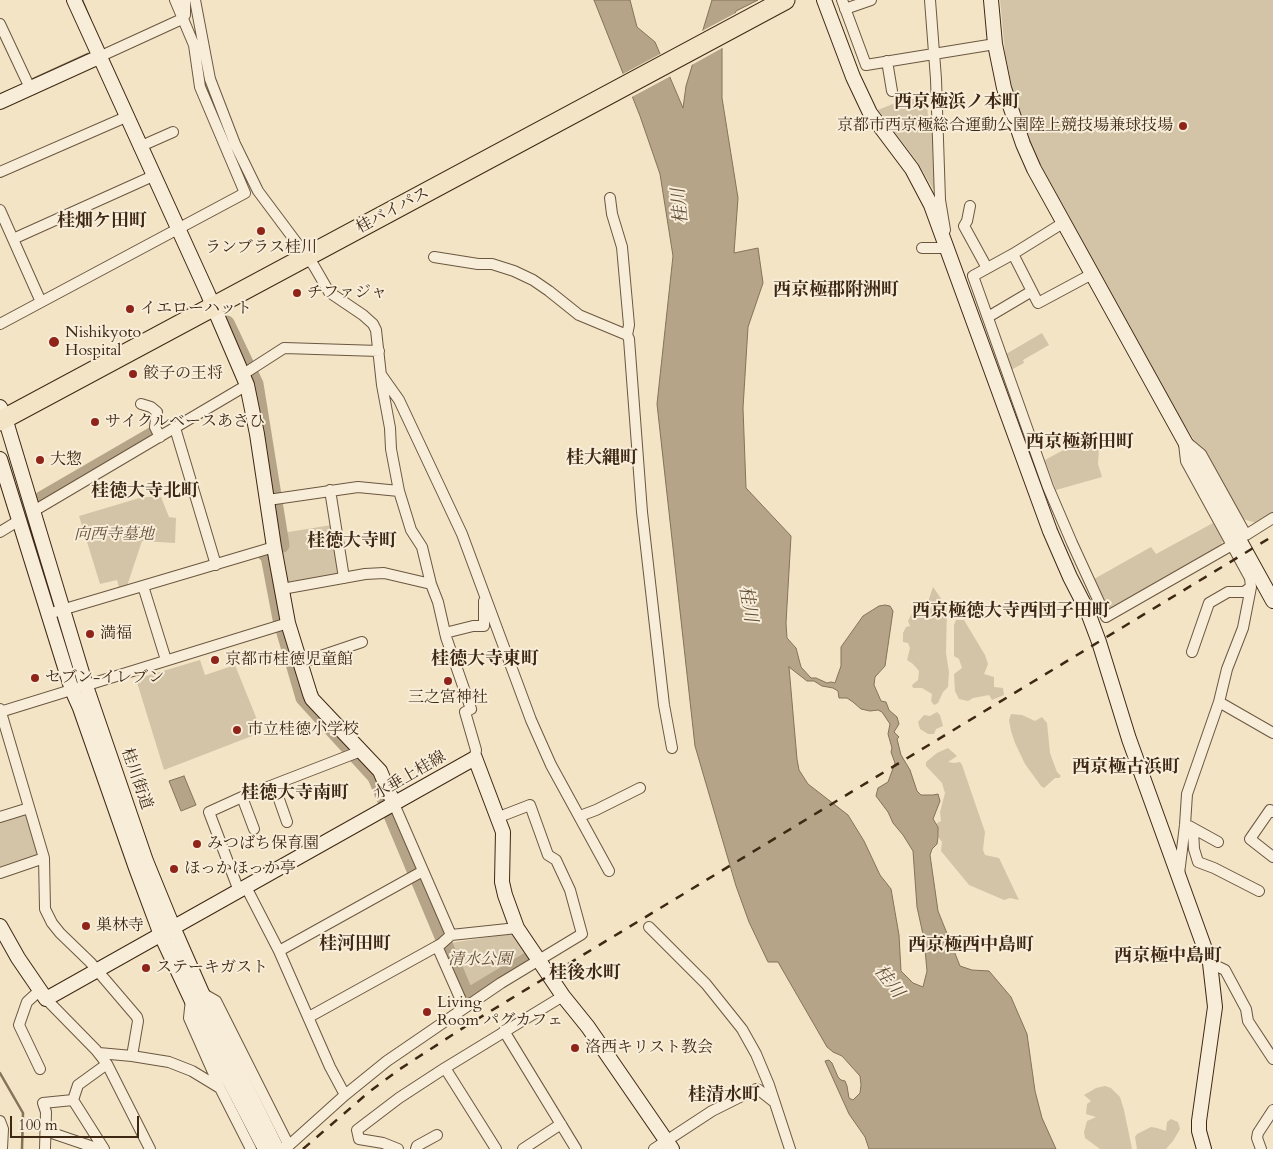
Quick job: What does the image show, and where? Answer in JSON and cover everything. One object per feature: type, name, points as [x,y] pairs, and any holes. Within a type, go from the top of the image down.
[{"type":"highway","name":"桂バイパス","points":[[2,415],[213,306],[785,0]]},
{"type":"street","points":[[74,0],[126,117],[144,144],[153,176],[247,375],[273,499],[274,547],[282,589],[284,625],[300,663],[312,699],[357,753],[380,772],[390,807],[444,941],[464,1007]]},
{"type":"street","points":[[0,324],[245,193],[200,87],[194,45],[175,0]]},
{"type":"street","points":[[0,102],[182,19],[186,15],[185,0]]},
{"type":"street","points":[[195,0],[210,79],[238,151],[258,191],[307,256],[329,292],[363,315],[373,324],[376,330],[382,385],[390,428],[391,449],[399,491],[411,530],[422,547],[431,584],[471,709],[465,712],[476,750],[475,758],[504,832],[502,882],[504,895],[517,928],[563,996],[588,1027],[670,1145]]},
{"type":"street","points":[[824,0],[861,96],[870,113],[912,169],[931,205],[1050,531],[1087,610],[1099,642],[1129,740],[1210,963],[1215,1007],[1199,1121],[1199,1131],[1204,1149]]},
{"type":"street","points":[[871,0],[844,4],[866,65],[995,44]]},
{"type":"street","points":[[930,0],[936,88],[940,200],[947,248]]},
{"type":"street","points":[[991,0],[995,44],[1004,88],[1023,144],[1034,169],[1273,601]]},
{"type":"street","points":[[0,24],[30,88]]},
{"type":"street","points":[[887,61],[892,91]]},
{"type":"street","points":[[0,172],[126,117]]},
{"type":"street","points":[[144,144],[173,132]]},
{"type":"street","points":[[13,240],[153,176]]},
{"type":"street","points":[[610,198],[612,214],[622,247],[629,325],[627,335],[629,339],[642,512],[664,706],[672,748]]},
{"type":"street","points":[[970,206],[964,226],[987,268]]},
{"type":"street","points":[[0,210],[41,302]]},
{"type":"street","points":[[1063,223],[974,276],[1048,487],[1106,616],[1232,545]]},
{"type":"street","points":[[922,248],[947,248]]},
{"type":"street","points":[[1013,254],[1038,303],[1092,274]]},
{"type":"street","points":[[434,257],[478,264],[492,264],[514,271],[541,286],[579,315],[627,335]]},
{"type":"street","points":[[988,317],[1032,291]]},
{"type":"street","points":[[32,512],[175,428],[284,348],[379,351]]},
{"type":"street","points":[[382,376],[399,400],[428,458],[462,534],[531,720],[551,765],[609,871]]},
{"type":"street","points":[[141,404],[151,407],[157,412],[155,427],[160,437]]},
{"type":"street","name":"桂川街道","points":[[2,415],[62,610],[79,688]]},
{"type":"street","points":[[175,428],[216,565]]},
{"type":"street","points":[[1183,438],[1201,454],[1246,535],[1273,518]]},
{"type":"street","points":[[1183,438],[1186,461],[1250,578],[1251,587],[1243,628],[1227,669],[1219,702],[1187,794],[1189,827],[1198,862],[1259,891]]},
{"type":"street","name":"桂川街道","points":[[0,459],[48,614],[79,688],[146,861],[167,931],[197,996],[283,1149]]},
{"type":"street","points":[[273,499],[358,487],[399,491]]},
{"type":"street","points":[[330,490],[344,578]]},
{"type":"street","points":[[0,532],[18,520]]},
{"type":"street","points":[[48,614],[274,547]]},
{"type":"street","points":[[282,589],[365,574],[384,574],[431,584]]},
{"type":"street","points":[[143,586],[166,660]]},
{"type":"street","points":[[1192,652],[1209,603],[1228,592],[1244,592],[1251,587]]},
{"type":"street","points":[[446,633],[473,626],[484,626],[483,603],[485,597]]},
{"type":"street","points":[[132,1056],[138,1021],[137,1016],[96,969],[60,933],[45,909],[44,858],[0,711],[284,625]]},
{"type":"street","points":[[300,663],[362,642]]},
{"type":"street","points":[[1219,702],[1273,733]]},
{"type":"street","points":[[345,1095],[330,1067],[279,950],[242,889],[209,812],[242,797],[357,753]]},
{"type":"street","name":"水垂上桂線","points":[[42,995],[167,931],[475,758]]},
{"type":"street","points":[[274,785],[287,822]]},
{"type":"street","points":[[580,816],[640,788]]},
{"type":"street","points":[[242,797],[254,830]]},
{"type":"street","points":[[283,1149],[387,1061],[464,1007],[582,934],[570,890],[556,860],[548,855],[530,805],[499,816]]},
{"type":"street","points":[[0,817],[30,808]]},
{"type":"street","points":[[1273,812],[1270,810],[1250,839],[1273,857]]},
{"type":"street","points":[[1178,875],[1189,827]]},
{"type":"street","points":[[1189,827],[1218,842]]},
{"type":"street","points":[[0,873],[44,858]]},
{"type":"street","points":[[279,950],[418,873]]},
{"type":"street","points":[[0,926],[42,995],[99,1053],[107,1064],[150,1149]]},
{"type":"street","points":[[649,927],[706,984],[742,1029],[756,1054],[790,1149]]},
{"type":"street","points":[[309,1017],[444,941],[517,928]]},
{"type":"street","points":[[1210,963],[1224,970],[1246,1009],[1248,1021],[1273,1059]]},
{"type":"street","points":[[40,1069],[19,1025],[27,1002],[42,995]]},
{"type":"street","points":[[197,996],[189,1018],[220,1088],[251,1149]]},
{"type":"street","name":"桂川街道","points":[[197,996],[227,1076],[265,1149]]},
{"type":"street","points":[[398,1149],[359,1139],[357,1130],[398,1098],[563,996]]},
{"type":"street","points":[[504,1032],[576,1149]]},
{"type":"street","points":[[99,1053],[169,1062],[192,1071],[220,1088]]},
{"type":"street","points":[[73,1100],[78,1085],[107,1064]]},
{"type":"street","points":[[445,1068],[496,1149]]},
{"type":"street","points":[[654,1149],[670,1145],[712,1110],[756,1089],[774,1102]]},
{"type":"street","points":[[45,1149],[46,1112],[44,1103],[73,1100]]},
{"type":"street","points":[[73,1100],[104,1149]]},
{"type":"street","points":[[1261,1149],[1258,1144],[1258,1133],[1273,1110]]},
{"type":"street","points":[[0,1121],[3,1130],[2,1149]]},
{"type":"street","points":[[523,1149],[561,1124]]},
{"type":"street","points":[[46,1131],[99,1149]]},
{"type":"street","points":[[416,1149],[417,1146],[437,1135]]},
{"type":"green space","points":[[1000,0],[1273,0],[1273,513],[1256,523],[1243,519],[1164,392],[1040,165],[1014,98],[1005,53]]},
{"type":"green space","points":[[909,99],[927,99],[928,118],[933,118],[937,189],[933,189],[918,163],[878,110],[900,101],[909,103]]},
{"type":"green space","points":[[1042,333],[1049,345],[1023,360],[1024,363],[1011,370],[1006,354]]},
{"type":"green space","points":[[1100,430],[1098,464],[1102,477],[1056,490],[1045,460]]},
{"type":"green space","name":"向西寺墓地","points":[[143,497],[161,497],[169,517],[176,518],[175,543],[142,541],[127,586],[119,588],[117,580],[100,584],[79,516]]},
{"type":"green space","points":[[1213,523],[1223,541],[1220,546],[1112,610],[1107,609],[1094,579],[1151,547],[1156,554]]},
{"type":"green space","points":[[332,525],[339,571],[336,576],[291,583],[286,580],[281,549],[284,546],[282,533]]},
{"type":"green space","points":[[933,587],[947,607],[946,653],[949,672],[948,687],[943,692],[938,703],[934,705],[931,701],[932,694],[922,688],[913,688],[912,685],[918,680],[919,671],[907,660],[910,648],[908,643],[903,642],[903,633],[906,627],[910,626],[908,621],[911,615],[918,608],[924,607],[928,602]]},
{"type":"green space","points":[[956,620],[964,620],[985,655],[988,664],[984,674],[994,677],[994,687],[1003,688],[1004,695],[992,700],[989,695],[973,698],[968,701],[959,699],[955,691],[954,674],[962,668],[959,659],[954,656],[954,625]]},
{"type":"green space","points":[[200,660],[205,675],[235,665],[258,722],[252,736],[164,770],[136,679]]},
{"type":"green space","points":[[937,712],[940,715],[943,726],[936,729],[934,734],[928,734],[920,729],[918,722],[924,715],[930,716]]},
{"type":"green space","points":[[1011,714],[1022,715],[1035,721],[1042,717],[1047,723],[1050,753],[1057,772],[1061,776],[1055,778],[1044,788],[1025,764],[1015,743],[1009,720]]},
{"type":"green space","points":[[948,748],[957,756],[948,762],[960,762],[962,765],[985,832],[983,850],[985,855],[999,858],[1019,900],[1010,898],[1004,900],[969,885],[941,851],[942,842],[939,838],[937,823],[941,821],[940,812],[945,793],[942,783],[926,766],[926,762],[937,753]]},
{"type":"green space","points":[[22,814],[28,817],[39,853],[36,859],[0,869],[0,821]]},
{"type":"green space","name":"清水公園","points":[[509,934],[517,937],[529,955],[469,992],[448,945],[450,943]]},
{"type":"green space","points":[[1105,1086],[1111,1088],[1120,1097],[1132,1149],[1100,1149],[1085,1138],[1084,1132],[1087,1121],[1096,1117],[1086,1114],[1087,1104],[1091,1101],[1084,1095],[1096,1088]]},
{"type":"green space","points":[[1171,1119],[1178,1122],[1180,1129],[1166,1149],[1137,1149],[1135,1137],[1137,1134],[1151,1127],[1166,1131],[1167,1122]]},
{"type":"water","name":"桂川","points":[[594,0],[630,0],[637,27],[655,42],[683,108],[686,86],[712,0],[758,0],[736,11],[722,45],[722,98],[738,198],[734,253],[758,248],[763,283],[748,327],[743,408],[746,488],[791,536],[786,623],[787,638],[796,648],[801,667],[811,678],[827,683],[835,683],[841,666],[841,647],[863,616],[879,606],[885,605],[890,606],[893,611],[885,666],[875,677],[874,685],[881,701],[886,702],[889,710],[897,717],[899,724],[894,732],[899,737],[897,739],[901,755],[910,770],[917,791],[921,795],[938,794],[940,801],[933,819],[938,827],[937,844],[932,849],[930,855],[938,911],[960,966],[972,970],[989,971],[1011,997],[1027,1034],[1035,1091],[1042,1118],[1056,1149],[869,1149],[865,1137],[849,1114],[825,1061],[829,1060],[832,1063],[838,1077],[845,1081],[849,1098],[853,1100],[860,1093],[860,1076],[842,1056],[827,1047],[778,962],[768,962],[749,922],[736,886],[695,746],[657,404],[673,256],[660,174],[640,116]],"holes":[[[789,667],[807,681],[814,681],[822,686],[833,688],[838,691],[839,698],[847,698],[861,709],[882,712],[890,724],[888,734],[895,763],[888,782],[878,788],[876,796],[913,851],[917,907],[924,939],[927,971],[923,987],[913,983],[901,971],[899,935],[891,889],[880,875],[864,841],[848,815],[808,784],[799,770]]]},
{"type":"water","points":[[184,776],[196,805],[181,811],[169,781]]},
{"type":"pier","points":[[760,0],[738,13],[724,47],[690,66],[700,32]]},
{"type":"pier","points":[[662,53],[671,76],[630,98],[621,75]]},
{"type":"waterway","points":[[82,0],[90,19]]},
{"type":"waterway","points":[[29,81],[88,54]]},
{"type":"waterway","points":[[1,94],[24,84]]},
{"type":"waterway","points":[[227,323],[256,384],[282,545]]},
{"type":"waterway","points":[[41,499],[153,434]]},
{"type":"waterway","points":[[265,554],[268,556],[280,619],[303,698],[375,777],[466,994],[469,995],[529,959]]},
{"type":"waterway","points":[[0,1073],[23,1113],[22,1149]]},
{"type":"railway","points":[[303,1149],[369,1092],[400,1069],[466,1026],[1273,536]]},
{"type":"place","name":"京都市西京極総合運動公園陸上競技場兼球技場","points":[[1183,126]]},
{"type":"place","name":"ランブラス桂川","points":[[261,231]]},
{"type":"place","name":"チファジャ","points":[[297,293]]},
{"type":"place","name":"イエローハット","points":[[130,309]]},
{"type":"place","name":"Nishikyoto Hospital","points":[[54,342]]},
{"type":"place","name":"餃子の王将","points":[[133,374]]},
{"type":"place","name":"サイクルベースあさひ","points":[[95,422]]},
{"type":"place","name":"大惣","points":[[40,460]]},
{"type":"place","name":"満福","points":[[90,634]]},
{"type":"place","name":"京都市桂徳児童館","points":[[215,660]]},
{"type":"place","name":"セブン-イレブン","points":[[35,678]]},
{"type":"place","name":"三之宮神社","points":[[448,681]]},
{"type":"place","name":"市立桂徳小学校","points":[[237,730]]},
{"type":"place","name":"みつばち保育園","points":[[197,844]]},
{"type":"place","name":"ほっかほっか亭","points":[[174,869]]},
{"type":"place","name":"巣林寺","points":[[86,926]]},
{"type":"place","name":"ステーキガスト","points":[[146,968]]},
{"type":"place","name":"Living Room パグカフェ","points":[[427,1012]]},
{"type":"place","name":"洛西キリスト教会","points":[[575,1048]]},
{"type":"district","name":"西京極浜ノ本町","points":[[957,103]]},
{"type":"district","name":"桂畑ケ田町","points":[[102,222]]},
{"type":"district","name":"西京極郡附洲町","points":[[836,291]]},
{"type":"district","name":"西京極新田町","points":[[1080,443]]},
{"type":"district","name":"桂大縄町","points":[[602,459]]},
{"type":"district","name":"桂徳大寺北町","points":[[145,492]]},
{"type":"district","name":"桂徳大寺町","points":[[352,542]]},
{"type":"district","name":"西京極徳大寺西団子田町","points":[[1011,612]]},
{"type":"district","name":"桂徳大寺東町","points":[[485,660]]},
{"type":"district","name":"西京極古浜町","points":[[1126,768]]},
{"type":"district","name":"桂徳大寺南町","points":[[295,794]]},
{"type":"district","name":"桂河田町","points":[[355,945]]},
{"type":"district","name":"西京極西中島町","points":[[971,946]]},
{"type":"district","name":"西京極中島町","points":[[1168,957]]},
{"type":"district","name":"桂後水町","points":[[585,974]]},
{"type":"district","name":"桂清水町","points":[[724,1096]]}]
